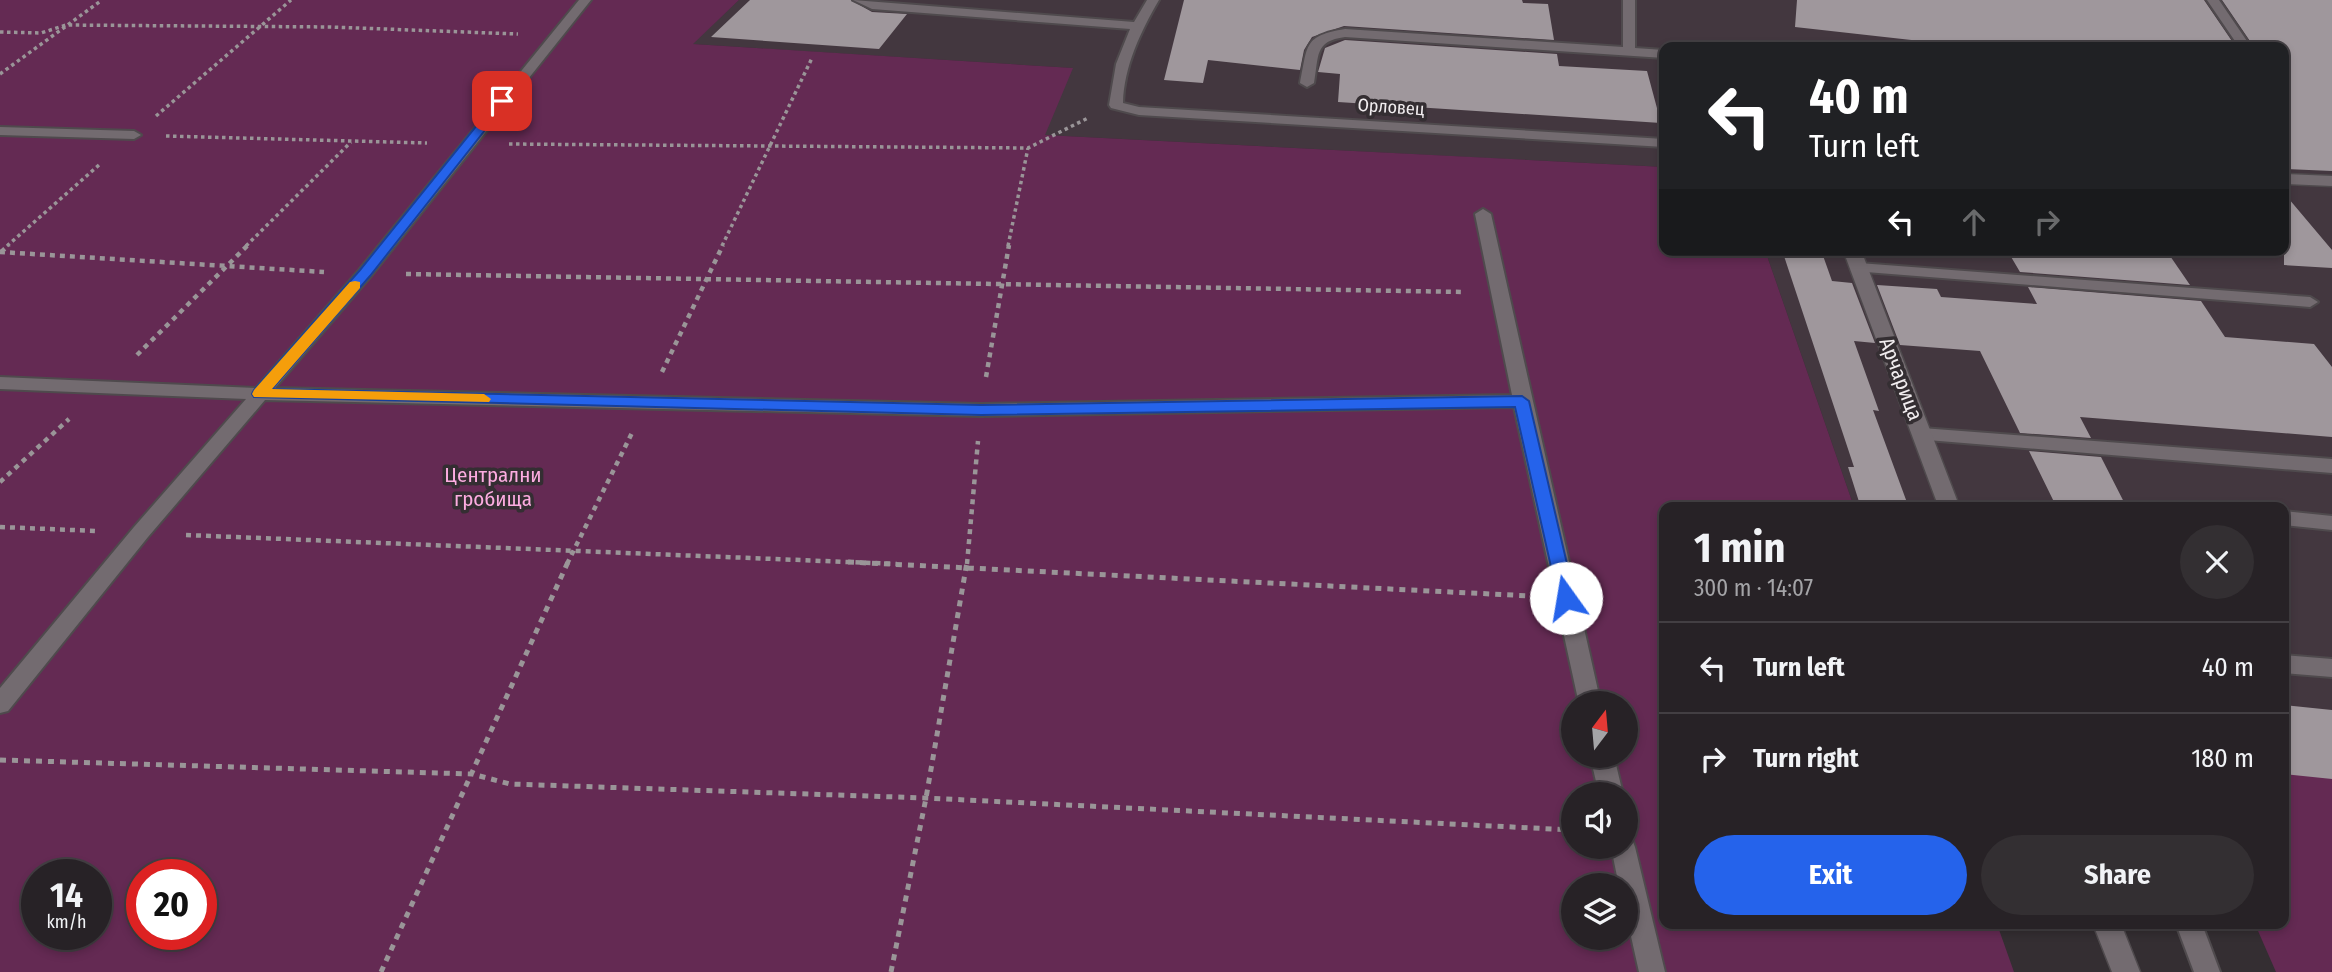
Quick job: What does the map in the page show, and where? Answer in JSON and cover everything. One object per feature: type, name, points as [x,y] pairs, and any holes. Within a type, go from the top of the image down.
[{"type":"street","points":[[2289,178],[2332,181]]},
{"type":"street","name":"Арчарица","points":[[1855,259],[1948,502]]},
{"type":"street","points":[[2109,929],[2126,972]]},
{"type":"lane","points":[[0,704],[141,532],[365,273],[585,0]]},
{"type":"lane","points":[[859,0],[872,5],[934,11],[1137,26]]},
{"type":"lane","points":[[934,11],[943,0]]},
{"type":"lane","points":[[1116,105],[1115,91],[1137,26],[1153,0]]},
{"type":"lane","points":[[1629,0],[1629,51]]},
{"type":"lane","points":[[2213,0],[2242,42]]},
{"type":"lane","points":[[1307,83],[1315,44],[1325,36],[1345,33],[1659,54]]},
{"type":"lane","name":"Орловец","points":[[1116,105],[1139,111],[1659,143]]},
{"type":"lane","points":[[0,131],[134,135]]},
{"type":"lane","points":[[1483,214],[1587,691]]},
{"type":"lane","points":[[1855,259],[2310,302]]},
{"type":"lane","points":[[0,383],[260,394],[981,410],[1522,401]]},
{"type":"lane","points":[[1922,434],[2332,467]]},
{"type":"lane","points":[[2289,519],[2332,523]]},
{"type":"lane","points":[[2289,664],[2332,668]]},
{"type":"lane","points":[[1626,859],[1652,972]]},
{"type":"lane","points":[[2191,929],[2207,972]]},
{"type":"path","points":[[0,74],[102,0]]},
{"type":"path","points":[[0,32],[41,33],[66,25],[331,27],[553,38]]},
{"type":"path","points":[[381,972],[572,552],[647,402],[811,58]]},
{"type":"path","points":[[134,135],[468,144],[1028,149],[1116,105]]},
{"type":"path","points":[[0,482],[105,387],[352,141]]},
{"type":"path","points":[[891,972],[926,798],[967,566],[981,410],[1001,284],[1028,149]]},
{"type":"path","points":[[0,252],[365,273],[1499,293]]},
{"type":"path","points":[[0,527],[967,566],[1566,598]]},
{"type":"path","points":[[0,760],[472,774],[510,784],[926,798],[1561,829]]},
{"type":"shaded area","points":[[739,0],[2332,0],[2332,778],[2289,774],[2289,502],[1852,502],[1767,256],[2289,256],[2289,42],[1659,42],[1659,167],[1044,135],[1072,68],[692,44]]},
{"type":"green space","name":"Централни гробища","points":[[0,0],[739,0],[693,44],[1073,68],[1045,135],[1659,167],[1659,256],[1767,256],[1852,502],[1659,502],[1659,929],[1999,929],[2014,972],[0,972]]},
{"type":"green space","points":[[2289,774],[2332,778],[2332,972],[2276,972],[2257,929],[2289,929]]},
{"type":"building","points":[[750,0],[851,0],[872,12],[907,14],[879,49],[711,37]]},
{"type":"building","points":[[1184,0],[1522,0],[1523,3],[1548,4],[1554,40],[1344,26],[1312,37],[1304,50],[1300,70],[1208,60],[1203,83],[1164,80]]},
{"type":"building","points":[[1797,0],[2204,0],[2233,42],[1929,42],[1795,27]]},
{"type":"building","points":[[2222,0],[2332,0],[2332,171],[2289,169],[2289,42],[2251,42]]},
{"type":"building","points":[[1345,40],[1557,54],[1559,66],[1647,71],[1659,123],[1338,102],[1340,74],[1318,72],[1325,48]]},
{"type":"building","points":[[2289,199],[2332,250],[2332,268],[2284,265],[2284,256],[2289,256]]},
{"type":"building","points":[[1784,256],[1823,256],[1832,281],[1852,283],[1875,343],[1854,341],[1879,411],[1873,410],[1907,502],[1859,502],[1848,467],[1854,467]]},
{"type":"building","points":[[2011,256],[2170,256],[2190,285],[2020,272]]},
{"type":"building","points":[[1877,285],[1937,289],[1941,297],[2037,304],[2028,287],[2201,301],[2225,337],[2314,344],[2332,367],[2332,437],[2080,417],[2091,438],[2020,433],[1980,351],[1900,345]]},
{"type":"building","points":[[2029,451],[2101,457],[2124,502],[2054,502]]},
{"type":"building","points":[[2289,706],[2332,710],[2332,779],[2289,775]]},
{"type":"slow traffic","points":[[355,285],[260,394],[484,399]]},
{"type":"route","points":[[502,101],[365,273],[260,394],[981,410],[1522,401],[1566,598]]}]
